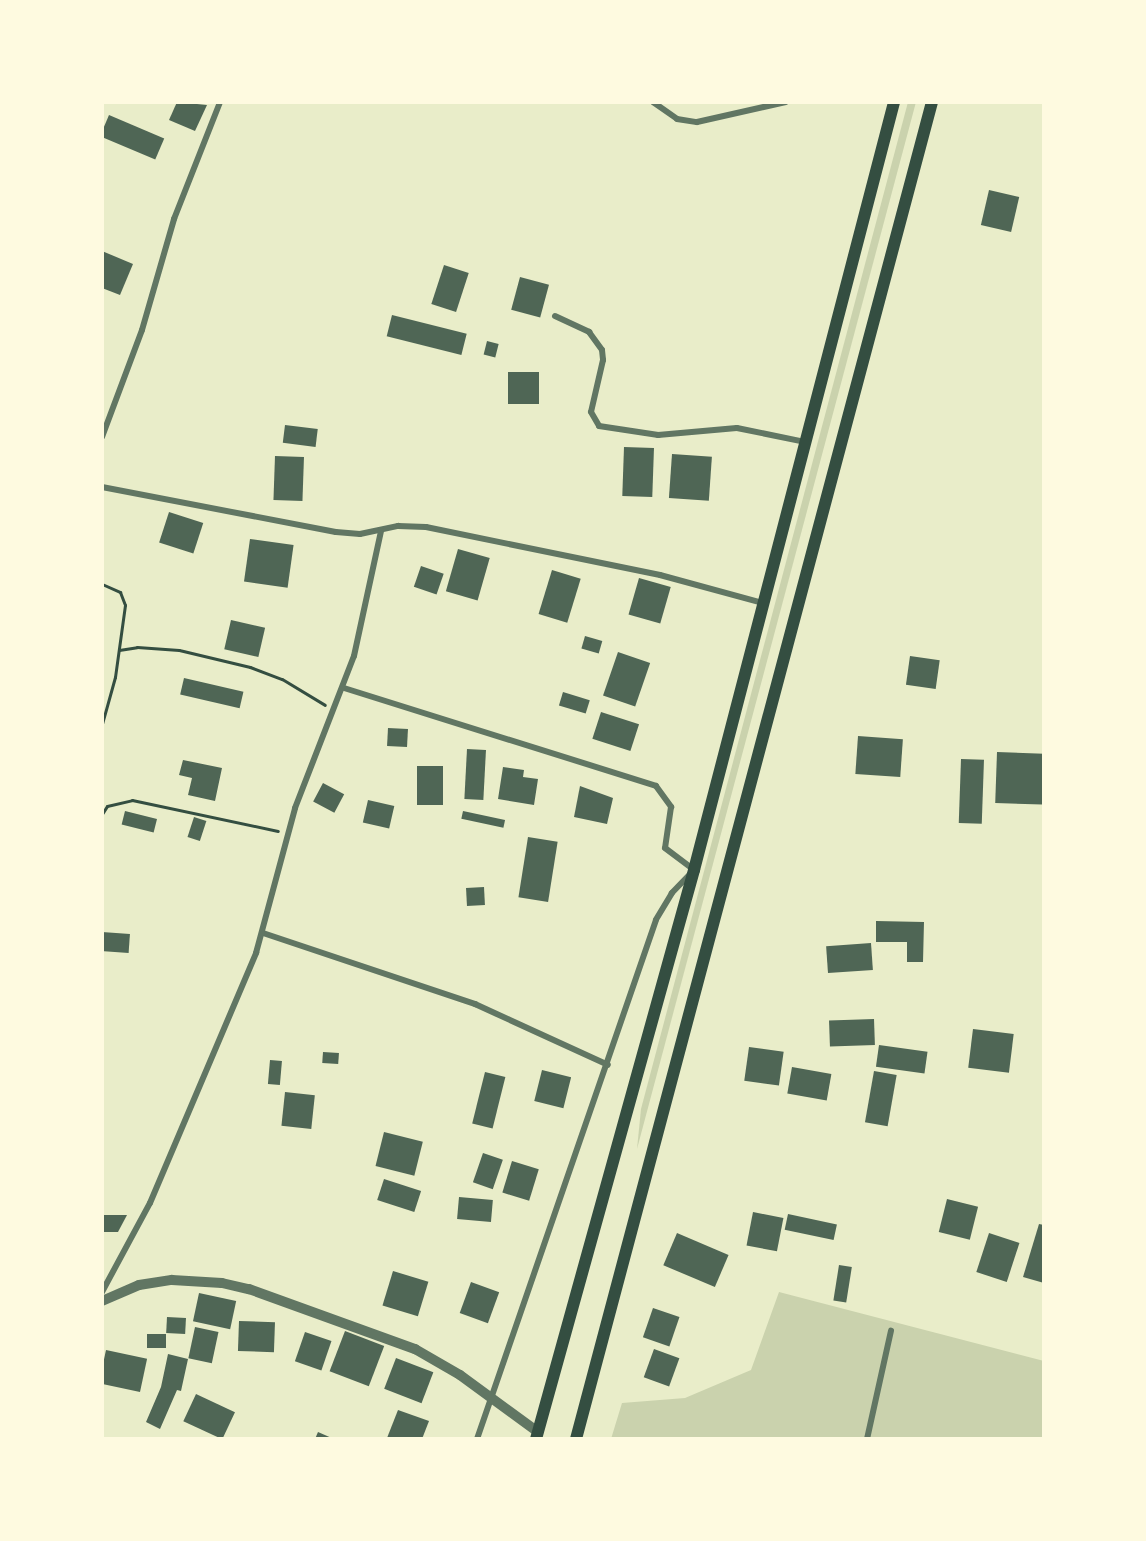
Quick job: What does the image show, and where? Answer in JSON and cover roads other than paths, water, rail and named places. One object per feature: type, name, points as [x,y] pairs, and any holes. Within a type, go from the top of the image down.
[{"type":"main road","points":[[538,1437],[694,870],[894,102]]},
{"type":"main road","points":[[576,1439],[932,102]]},
{"type":"street","points":[[102,437],[142,330],[174,219],[220,102]]},
{"type":"street","points":[[653,102],[677,119],[698,122],[786,102]]},
{"type":"street","points":[[555,316],[589,332],[602,350],[603,360],[591,412],[599,426],[658,435],[737,428],[805,442]]},
{"type":"street","points":[[102,487],[308,528],[360,534],[398,526],[426,527],[660,575],[764,603]]},
{"type":"street","points":[[102,1292],[150,1203],[262,933],[306,778],[344,687],[381,531]]},
{"type":"street","points":[[344,687],[656,786],[671,807],[665,848],[694,870],[672,893],[656,920],[608,1065],[477,1439]]},
{"type":"street","points":[[262,933],[476,1004],[608,1065]]},
{"type":"street","points":[[102,1301],[139,1285],[172,1280],[222,1283],[249,1289],[415,1349],[492,1398],[538,1437]]},
{"type":"street","points":[[867,1439],[891,1331]]}]
